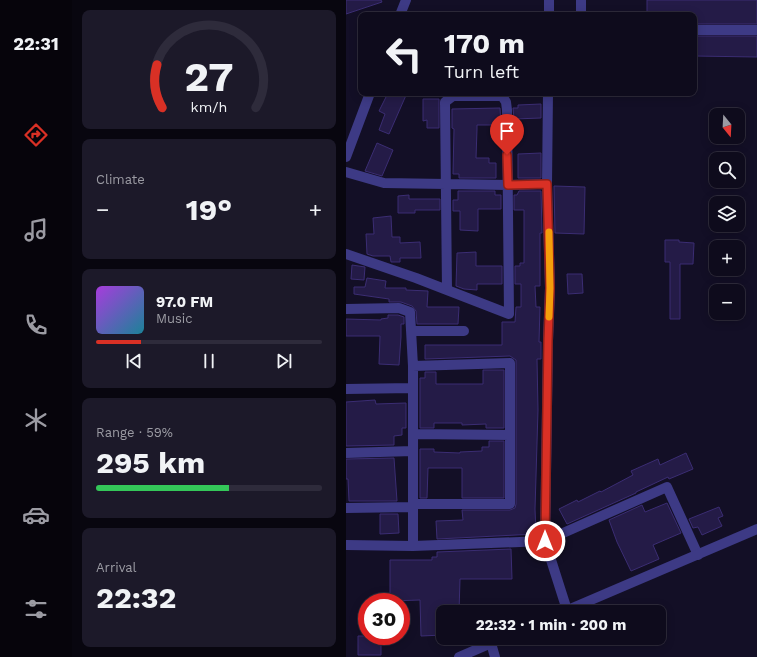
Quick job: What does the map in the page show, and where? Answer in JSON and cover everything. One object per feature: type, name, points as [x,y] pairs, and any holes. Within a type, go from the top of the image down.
[{"type":"street","points":[[401,12],[406,0]]},
{"type":"street","points":[[549,0],[549,12]]},
{"type":"street","points":[[581,0],[581,12]]},
{"type":"street","points":[[697,30],[757,30]]},
{"type":"street","points":[[346,157],[369,96]]},
{"type":"street","points":[[346,254],[416,278],[447,290],[509,314],[507,110],[506,102],[502,96],[453,96],[445,102],[447,290]]},
{"type":"street","points":[[548,96],[547,184],[550,288],[545,541],[563,605]]},
{"type":"street","points":[[346,172],[384,183],[508,185],[547,184]]},
{"type":"street","points":[[346,309],[399,308],[410,312],[413,366],[413,546]]},
{"type":"street","points":[[411,331],[464,331]]},
{"type":"street","points":[[346,508],[510,504],[510,364],[413,366]]},
{"type":"street","points":[[346,389],[413,388]]},
{"type":"street","points":[[413,434],[510,435]]},
{"type":"street","points":[[346,453],[413,451]]},
{"type":"street","points":[[346,546],[413,546],[545,541],[667,487],[698,555]]},
{"type":"street","points":[[579,605],[757,529]]},
{"type":"street","points":[[459,657],[486,645]]},
{"type":"street","points":[[492,645],[496,657]]},
{"type":"building","points":[[346,0],[381,0],[382,2],[346,14]]},
{"type":"building","points":[[647,0],[757,0],[757,24],[697,24],[697,12],[647,12]]},
{"type":"building","points":[[697,36],[757,36],[757,57],[697,56]]},
{"type":"building","points":[[386,96],[406,96],[389,134],[379,130],[385,114],[379,111]]},
{"type":"building","points":[[423,99],[439,99],[439,128],[427,128],[427,120],[423,121]]},
{"type":"building","points":[[541,104],[541,118],[514,119],[513,108],[518,108],[518,105]]},
{"type":"building","points":[[500,108],[501,125],[477,125],[476,158],[489,158],[489,163],[496,163],[496,178],[459,178],[459,174],[453,174],[454,129],[452,128],[452,109]]},
{"type":"building","points":[[377,143],[393,150],[382,176],[365,171]]},
{"type":"building","points":[[541,153],[541,178],[518,178],[518,154]]},
{"type":"building","points":[[554,186],[585,187],[584,234],[555,233]]},
{"type":"building","points":[[458,191],[495,191],[495,195],[501,195],[501,209],[478,209],[478,231],[460,230],[460,211],[453,211],[453,200],[458,200]]},
{"type":"building","points":[[519,191],[541,191],[542,233],[540,233],[540,286],[535,286],[536,307],[540,307],[539,342],[541,342],[541,359],[537,359],[538,410],[535,509],[536,534],[437,539],[436,521],[463,520],[462,510],[510,510],[515,508],[516,504],[516,360],[510,356],[425,359],[425,345],[502,345],[502,322],[515,322],[516,307],[521,307],[521,284],[515,284],[515,266],[520,266],[520,263],[524,263],[524,210],[514,210],[514,195],[517,195]]},
{"type":"building","points":[[409,195],[409,199],[440,199],[440,210],[415,210],[415,213],[398,213],[398,196]]},
{"type":"building","points":[[391,216],[392,237],[400,237],[400,243],[420,242],[421,258],[400,258],[400,262],[391,262],[390,256],[373,256],[367,254],[366,234],[374,234],[373,218]]},
{"type":"building","points":[[665,240],[679,240],[679,242],[694,243],[693,264],[680,264],[680,319],[670,319],[670,262],[665,262]]},
{"type":"building","points":[[476,252],[476,266],[502,266],[502,284],[477,284],[477,290],[464,289],[456,286],[457,253]]},
{"type":"building","points":[[352,265],[365,267],[364,280],[351,279]]},
{"type":"building","points":[[567,274],[582,274],[583,293],[568,294]]},
{"type":"building","points":[[367,278],[386,281],[385,288],[406,288],[406,290],[428,291],[427,307],[459,307],[458,324],[417,324],[416,311],[412,306],[401,302],[389,302],[389,299],[354,294],[354,287],[365,287]]},
{"type":"building","points":[[388,315],[398,315],[404,317],[404,324],[401,324],[399,365],[379,364],[380,336],[346,336],[346,319],[381,320],[388,318]]},
{"type":"building","points":[[483,370],[504,370],[504,428],[486,428],[486,424],[462,425],[462,423],[434,423],[434,428],[420,428],[420,378],[425,378],[425,372],[436,372],[436,384],[483,384]]},
{"type":"building","points":[[375,400],[376,404],[406,403],[406,428],[402,428],[402,435],[394,436],[394,445],[346,446],[346,402]]},
{"type":"building","points":[[489,441],[504,441],[504,498],[462,498],[462,468],[428,468],[427,498],[420,498],[420,449],[434,449],[434,452],[460,453],[482,451],[482,447],[489,447]]},
{"type":"building","points":[[686,453],[693,469],[669,479],[668,477],[567,524],[559,509],[577,500],[578,502],[600,491],[601,492],[633,475],[631,471],[658,459],[660,465]]},
{"type":"building","points":[[394,458],[397,501],[349,501],[348,479],[346,479],[346,459]]},
{"type":"building","points":[[667,503],[681,533],[653,545],[659,559],[631,571],[617,542],[609,520],[642,505],[645,512]]},
{"type":"building","points":[[719,507],[723,516],[718,518],[722,526],[702,535],[698,527],[693,528],[689,519]]},
{"type":"building","points":[[380,514],[398,514],[399,533],[380,534]]},
{"type":"building","points":[[511,549],[512,579],[460,579],[459,605],[436,605],[436,635],[421,636],[420,600],[410,600],[410,593],[390,593],[390,560],[432,560],[432,557],[437,557],[437,552]]},
{"type":"building","points":[[358,645],[381,645],[381,655],[358,655]]},
{"type":"slow traffic","points":[[549,232],[549,317]]},
{"type":"route","points":[[507,155],[508,185],[547,184],[550,288],[545,541]]}]
